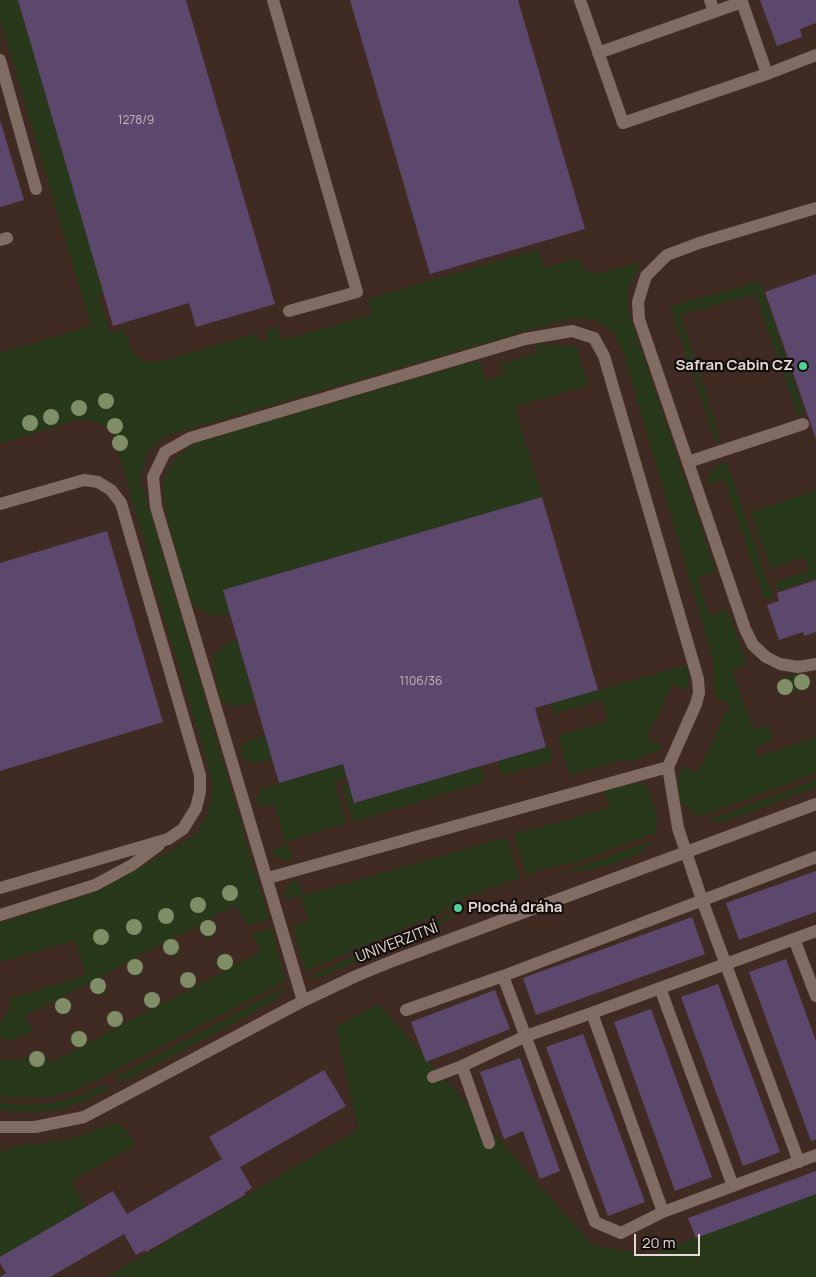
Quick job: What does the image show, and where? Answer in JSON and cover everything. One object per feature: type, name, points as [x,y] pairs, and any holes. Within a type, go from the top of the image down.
[{"type":"street","points":[[273,0],[357,292],[289,312]]},
{"type":"street","points":[[580,0],[623,122],[767,74],[816,55]]},
{"type":"street","points":[[710,0],[714,12]]},
{"type":"street","points":[[598,53],[742,2],[767,74]]},
{"type":"street","points":[[0,60],[36,189]]},
{"type":"street","points":[[816,208],[681,249],[667,255],[646,276],[638,302],[639,319],[742,622],[753,645],[766,657],[780,664],[798,667],[816,664]]},
{"type":"street","points":[[303,1000],[156,507],[153,477],[165,452],[190,438],[525,339],[572,331],[594,338],[604,356],[698,679],[699,693],[696,704],[668,767],[678,828],[725,964],[799,1162]]},
{"type":"street","points":[[688,462],[803,424]]},
{"type":"street","points":[[0,504],[84,480],[98,482],[111,490],[122,503],[200,775],[200,792],[196,808],[183,829],[132,865],[95,885],[0,915]]},
{"type":"street","points":[[268,878],[668,767]]},
{"type":"street","name":"UNIVERZITNÍ","points":[[0,1127],[36,1127],[84,1117],[303,1000],[394,960],[816,804]]},
{"type":"street","points":[[0,888],[168,839]]},
{"type":"street","points":[[406,1010],[503,976],[816,857]]},
{"type":"street","points":[[433,1077],[462,1066],[526,1036],[816,931]]},
{"type":"street","points":[[794,939],[816,996]]},
{"type":"street","points":[[503,976],[595,1222],[622,1233],[664,1212],[816,1155]]},
{"type":"street","points":[[660,988],[733,1186]]},
{"type":"street","points":[[592,1013],[664,1212]]},
{"type":"street","points":[[462,1066],[489,1143]]},
{"type":"shaded area","points":[[0,0],[816,0],[816,1194],[649,1255],[592,1245],[378,1004],[336,1027],[358,1130],[107,1277],[0,1277]]},
{"type":"green space","points":[[0,0],[18,0],[104,293],[99,295],[110,333],[124,329],[130,347],[136,356],[144,361],[163,361],[256,333],[258,342],[269,339],[266,330],[277,327],[281,339],[291,338],[372,314],[368,299],[538,249],[544,268],[576,258],[585,270],[595,274],[642,262],[629,286],[628,310],[716,571],[697,577],[709,615],[728,610],[747,664],[732,670],[753,729],[768,725],[773,741],[755,747],[758,757],[816,737],[816,773],[699,817],[682,803],[678,794],[679,772],[683,766],[698,773],[730,704],[715,697],[714,663],[623,351],[614,333],[597,321],[584,318],[568,319],[168,435],[157,442],[147,454],[141,476],[142,484],[269,919],[247,925],[236,905],[207,920],[214,936],[209,939],[201,924],[171,939],[179,955],[173,958],[164,943],[135,958],[142,974],[136,977],[128,962],[98,978],[106,994],[99,997],[91,982],[62,997],[70,1012],[62,1016],[54,1001],[25,1016],[32,1029],[29,1033],[10,1041],[0,1037],[0,1024],[11,1006],[9,999],[86,975],[75,940],[0,962],[0,923],[93,893],[174,849],[195,835],[208,814],[213,789],[208,764],[149,567],[145,543],[113,434],[104,426],[90,420],[78,420],[0,444],[0,353],[91,326],[0,18]]},
{"type":"green space","points":[[760,281],[805,413],[798,416],[755,294],[680,315],[721,441],[716,443],[670,306]]},
{"type":"green space","points":[[534,344],[576,346],[588,385],[515,407],[542,497],[223,590],[230,614],[212,616],[196,607],[189,596],[169,526],[163,488],[167,472],[177,457],[195,443],[480,360],[486,381],[504,375],[501,364],[537,353]]},
{"type":"green space","points":[[727,461],[773,597],[765,600],[724,479],[707,485],[712,469]]},
{"type":"green space","points":[[816,490],[816,578],[778,591],[775,582],[809,571],[804,557],[770,568],[751,512]]},
{"type":"green space","points":[[237,639],[255,702],[231,707],[220,698],[213,663],[215,655],[220,648]]},
{"type":"green space","points":[[687,665],[689,674],[687,691],[672,684],[647,738],[662,745],[658,751],[626,763],[625,759],[570,775],[558,736],[608,721],[602,700],[554,714],[550,704]]},
{"type":"green space","points":[[786,675],[804,675],[811,686],[781,696],[779,683]]},
{"type":"green space","points":[[265,735],[272,759],[254,763],[244,760],[241,754],[242,746],[248,741]]},
{"type":"green space","points":[[549,747],[553,761],[502,776],[498,761]]},
{"type":"green space","points":[[343,764],[347,777],[334,782],[346,823],[287,841],[292,860],[283,860],[276,857],[271,850],[286,845],[281,833],[283,832],[274,803],[258,808],[257,797],[261,789]]},
{"type":"green space","points":[[481,766],[486,781],[353,822],[342,784],[348,782],[355,803]]},
{"type":"green space","points":[[816,780],[816,787],[725,821],[706,821]]},
{"type":"green space","points":[[640,782],[648,787],[654,805],[657,818],[655,833],[578,862],[546,868],[527,875],[514,834],[609,808],[605,790]]},
{"type":"green space","points":[[507,837],[519,878],[466,897],[440,913],[305,971],[293,926],[309,921],[301,895],[285,900],[286,890],[292,883],[297,880],[303,896]]},
{"type":"green space","points":[[651,841],[641,852],[613,864],[552,877]]},
{"type":"green space","points":[[465,909],[427,933],[327,974],[315,978],[308,977],[406,933]]},
{"type":"green space","points":[[272,928],[285,981],[73,1091],[45,1098],[0,1097],[0,1060],[19,1060],[41,1050],[50,1063],[79,1048],[71,1033],[79,1029],[87,1044],[115,1029],[108,1014],[115,1011],[122,1025],[153,1009],[145,994],[151,991],[160,1005],[189,990],[181,975],[188,971],[196,986],[225,971],[218,956],[224,953],[232,967],[261,952],[252,934]]},
{"type":"green space","points":[[284,988],[278,998],[264,1007],[118,1084],[117,1079],[119,1075]]},
{"type":"green space","points":[[378,1004],[592,1245],[649,1255],[816,1194],[816,1277],[107,1277],[358,1130],[336,1027]]},
{"type":"green space","points":[[102,1085],[111,1088],[84,1101],[56,1110],[26,1112],[0,1110],[0,1103],[26,1105],[54,1103],[82,1095]]},
{"type":"green space","points":[[116,1123],[125,1128],[135,1145],[71,1181],[86,1207],[0,1257],[0,1152],[19,1146],[66,1140]]},
{"type":"building","points":[[18,0],[186,0],[275,304],[196,327],[189,303],[113,326]]},
{"type":"building","points":[[350,0],[518,0],[585,229],[430,274]]},
{"type":"building","points":[[760,0],[816,0],[816,23],[800,29],[802,37],[777,46]]},
{"type":"building","points":[[0,120],[24,200],[0,207]]},
{"type":"building","name":"Safran Cabin CZ","points":[[816,274],[816,439],[765,292]]},
{"type":"building","points":[[542,497],[598,690],[535,708],[546,747],[354,803],[343,764],[279,783],[223,590]]},
{"type":"building","points":[[107,531],[163,722],[0,771],[0,563]]},
{"type":"building","points":[[816,580],[816,632],[804,636],[803,632],[779,640],[767,605],[779,601],[777,593]]},
{"type":"building","points":[[816,871],[816,912],[739,940],[726,903]]},
{"type":"building","points":[[692,917],[705,954],[536,1015],[523,978]]},
{"type":"building","points":[[786,959],[816,1041],[816,1139],[811,1141],[749,972]]},
{"type":"building","points":[[718,984],[780,1152],[743,1166],[681,997]]},
{"type":"building","points":[[495,990],[510,1029],[426,1062],[411,1022]]},
{"type":"building","points":[[651,1009],[712,1177],[675,1191],[614,1022]]},
{"type":"building","points":[[583,1034],[645,1202],[608,1216],[546,1047]]},
{"type":"building","points":[[520,1058],[560,1171],[540,1179],[523,1131],[504,1139],[480,1072]]},
{"type":"building","points":[[324,1070],[346,1106],[240,1167],[252,1188],[244,1193],[245,1195],[146,1252],[145,1250],[136,1255],[124,1234],[50,1277],[0,1277],[6,1273],[0,1263],[0,1257],[113,1191],[127,1214],[222,1159],[209,1137]]},
{"type":"building","points":[[816,1171],[816,1194],[696,1238],[688,1218]]},
{"type":"place","name":"Safran Cabin CZ","points":[[803,366]]},
{"type":"place","name":"Plochá dráha","points":[[458,908]]}]
